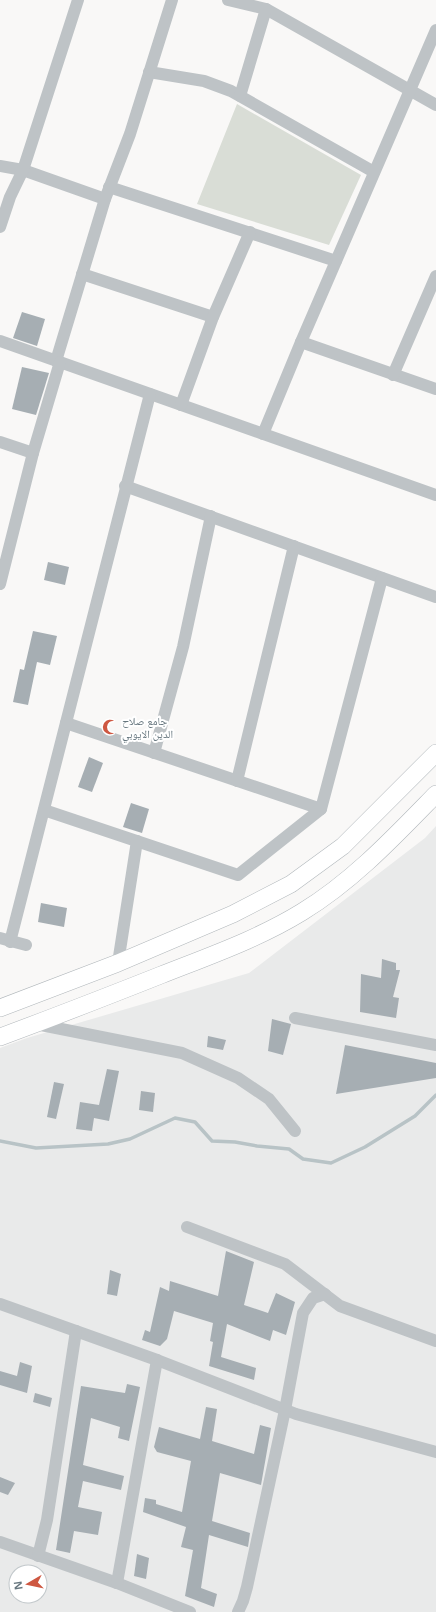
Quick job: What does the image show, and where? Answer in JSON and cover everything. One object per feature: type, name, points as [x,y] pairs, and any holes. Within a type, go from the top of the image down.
[{"type":"street","points":[[0,227],[10,197],[23,170],[78,0]]},
{"type":"street","points":[[0,584],[33,453],[82,274],[107,193],[130,134],[172,0]]},
{"type":"street","points":[[228,0],[266,9],[436,105]]},
{"type":"street","points":[[240,96],[266,9]]},
{"type":"street","points":[[263,434],[301,342],[436,30]]},
{"type":"street","points":[[149,72],[204,82],[240,96],[374,172]]},
{"type":"street","points":[[0,166],[23,170],[250,232],[336,261]]},
{"type":"street","points":[[181,405],[213,317],[250,232]]},
{"type":"street","points":[[82,274],[213,317]]},
{"type":"street","points":[[393,374],[436,276]]},
{"type":"street","points":[[0,341],[436,495]]},
{"type":"street","points":[[301,342],[436,389]]},
{"type":"street","points":[[26,945],[5,940],[44,810],[125,486],[150,394]]},
{"type":"street","points":[[0,442],[33,453]]},
{"type":"street","points":[[125,486],[436,597]]},
{"type":"street","points":[[154,753],[183,647],[211,516]]},
{"type":"street","points":[[236,781],[294,546]]},
{"type":"street","points":[[44,810],[238,875],[321,809],[382,578]]},
{"type":"street","points":[[66,723],[321,809]]},
{"type":"street","points":[[0,1008],[118,963],[233,914],[291,884],[343,846],[436,753]]},
{"type":"street","points":[[0,1037],[207,957],[265,932],[304,911],[358,869],[387,844],[436,794]]},
{"type":"street","points":[[118,963],[137,841]]},
{"type":"street","points":[[294,1018],[436,1045]]},
{"type":"street","points":[[35,1024],[182,1053],[238,1078],[269,1099],[295,1131]]},
{"type":"street","points":[[187,1227],[285,1264],[340,1306],[436,1341]]},
{"type":"street","points":[[238,1612],[247,1586],[285,1410],[303,1313],[313,1298],[325,1294]]},
{"type":"street","points":[[0,1304],[157,1360],[296,1414],[436,1452]]},
{"type":"street","points":[[38,1556],[47,1520],[76,1331]]},
{"type":"street","points":[[117,1583],[157,1360]]},
{"type":"street","points":[[0,1542],[117,1583],[190,1612]]},
{"type":"shaded area","points":[[237,104],[361,175],[329,245],[197,204]]},
{"type":"shaded area","points":[[436,826],[436,1612],[0,1612],[0,1048],[27,1038],[249,973],[425,838]]},
{"type":"building","points":[[22,312],[45,319],[37,346],[13,338]]},
{"type":"building","points":[[22,367],[49,373],[36,415],[12,409]]},
{"type":"building","points":[[48,562],[69,567],[65,585],[44,580]]},
{"type":"building","points":[[33,631],[57,636],[50,665],[37,662],[28,705],[13,702],[20,669],[24,670]]},
{"type":"building","points":[[89,757],[103,763],[92,792],[78,787]]},
{"type":"building","points":[[131,803],[149,809],[142,833],[123,827]]},
{"type":"building","points":[[41,903],[67,908],[64,927],[38,922]]},
{"type":"building","points":[[382,959],[396,963],[396,970],[400,970],[393,997],[399,998],[396,1018],[360,1012],[361,974],[381,978]]},
{"type":"building","points":[[272,1019],[291,1024],[283,1055],[268,1051]]},
{"type":"building","points":[[208,1036],[226,1040],[223,1050],[207,1047]]},
{"type":"building","points":[[345,1045],[436,1063],[436,1078],[336,1094]]},
{"type":"building","points":[[107,1069],[119,1071],[109,1121],[94,1118],[92,1131],[76,1129],[80,1102],[99,1105]]},
{"type":"building","points":[[54,1082],[64,1084],[56,1119],[47,1117]]},
{"type":"building","points":[[141,1091],[155,1093],[153,1112],[139,1110]]},
{"type":"building","points":[[226,1251],[254,1262],[244,1305],[268,1313],[276,1293],[295,1302],[286,1335],[273,1330],[270,1341],[227,1324],[221,1357],[256,1368],[254,1380],[209,1366],[213,1342],[210,1341],[213,1323],[174,1311],[167,1339],[160,1346],[142,1340],[145,1330],[150,1332],[160,1287],[169,1291],[170,1281],[218,1296]]},
{"type":"building","points":[[110,1270],[121,1274],[117,1296],[107,1294]]},
{"type":"building","points":[[20,1362],[32,1366],[27,1393],[0,1385],[0,1371],[17,1376]]},
{"type":"building","points":[[127,1384],[140,1387],[129,1441],[118,1438],[120,1427],[91,1418],[83,1465],[124,1476],[121,1490],[83,1481],[78,1507],[102,1512],[98,1535],[74,1531],[70,1553],[56,1550],[81,1386],[125,1393]]},
{"type":"building","points":[[35,1393],[52,1398],[50,1407],[33,1402]]},
{"type":"building","points":[[206,1407],[217,1409],[212,1441],[254,1454],[260,1425],[271,1428],[261,1485],[220,1473],[212,1521],[250,1533],[248,1547],[209,1535],[201,1588],[217,1594],[214,1607],[185,1596],[193,1550],[181,1547],[186,1527],[143,1512],[145,1498],[156,1500],[156,1504],[182,1512],[191,1461],[157,1452],[154,1447],[159,1427],[200,1439]]},
{"type":"building","points":[[0,1477],[15,1483],[8,1495],[0,1492]]},
{"type":"building","points":[[137,1554],[149,1558],[146,1579],[134,1576]]},
{"type":"waterway","points":[[0,1141],[36,1148],[108,1144],[130,1139],[175,1118],[195,1122],[212,1141],[235,1142],[289,1149],[303,1159],[331,1163],[365,1147],[415,1116],[436,1095]]},
{"type":"place","name":"جامع صلاح الدين الايوبي","points":[[110,727]]}]
